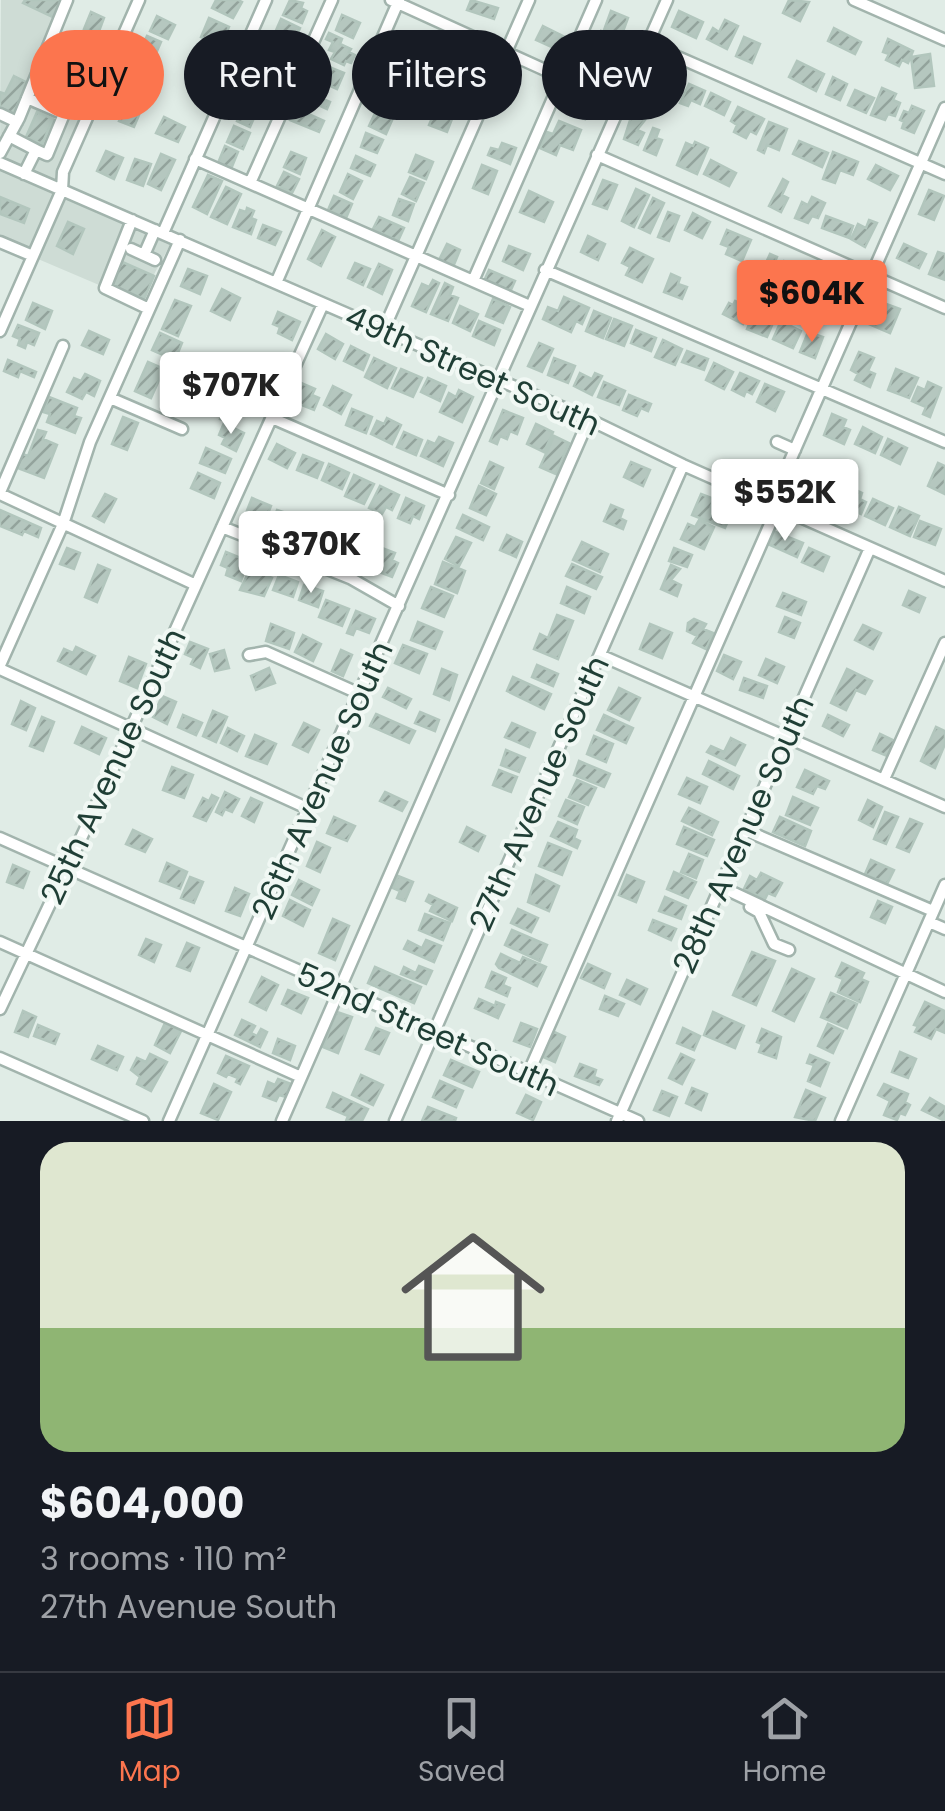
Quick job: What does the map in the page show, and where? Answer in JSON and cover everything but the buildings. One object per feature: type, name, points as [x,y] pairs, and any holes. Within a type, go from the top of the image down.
[{"type":"street","points":[[3,124],[17,122],[67,0]]},
{"type":"street","points":[[0,331],[62,190],[63,172],[139,0]]},
{"type":"street","points":[[131,250],[150,258],[266,0]]},
{"type":"street","points":[[250,183],[332,0]]},
{"type":"street","points":[[516,30],[529,0]]},
{"type":"street","points":[[583,30],[596,0]]},
{"type":"street","name":"26th Avenue South","points":[[654,30],[666,0]]},
{"type":"street","points":[[854,0],[945,40]]},
{"type":"street","points":[[276,284],[396,1],[459,30]]},
{"type":"street","points":[[687,61],[945,174]]},
{"type":"street","points":[[3,124],[47,154],[64,114],[27,98]]},
{"type":"street","points":[[528,1074],[945,108]]},
{"type":"street","points":[[383,331],[476,120]]},
{"type":"street","points":[[474,281],[543,120]]},
{"type":"street","name":"26th Avenue South","points":[[170,1121],[613,120]]},
{"type":"street","points":[[0,153],[3,124]]},
{"type":"street","points":[[24,174],[36,150]]},
{"type":"street","points":[[598,155],[945,308]]},
{"type":"street","points":[[196,159],[530,306]]},
{"type":"street","name":"49th Street South","points":[[0,163],[589,419],[945,581]]},
{"type":"street","points":[[132,220],[105,288],[149,309]]},
{"type":"street","points":[[180,240],[90,442],[63,524],[0,667],[309,808]]},
{"type":"street","points":[[0,242],[33,256]]},
{"type":"street","points":[[546,270],[945,442]]},
{"type":"street","name":"25th Avenue South","points":[[0,1009],[323,304]]},
{"type":"street","points":[[63,346],[0,493],[196,584]]},
{"type":"street","points":[[110,398],[182,430]]},
{"type":"street","points":[[272,418],[449,495]]},
{"type":"street","points":[[282,1121],[589,419]]},
{"type":"street","points":[[777,442],[795,450]]},
{"type":"street","name":"27th Avenue South","points":[[398,1120],[683,465]]},
{"type":"street","points":[[222,527],[350,578],[399,606]]},
{"type":"street","name":"28th Avenue South","points":[[619,1117],[870,548]]},
{"type":"street","points":[[884,779],[945,643]]},
{"type":"street","points":[[249,655],[266,652],[360,694]]},
{"type":"street","points":[[600,655],[945,807]]},
{"type":"street","points":[[744,830],[931,917],[945,929]]},
{"type":"street","name":"52nd Street South","points":[[0,838],[619,1117],[638,1121]]},
{"type":"street","points":[[841,1121],[945,885]]},
{"type":"street","points":[[718,889],[759,912],[774,944],[789,950]]},
{"type":"street","points":[[718,889],[945,992]]},
{"type":"street","points":[[0,942],[302,1076]]},
{"type":"street","points":[[0,1058],[144,1121]]},
{"type":"shaded area","points":[[1,0],[73,0],[59,30],[30,30],[30,120],[80,120],[58,170],[57,182],[0,158]]},
{"type":"shaded area","points":[[0,169],[55,193],[28,254],[0,247]]},
{"type":"shaded area","points":[[66,197],[171,243],[139,302],[38,259]]}]
